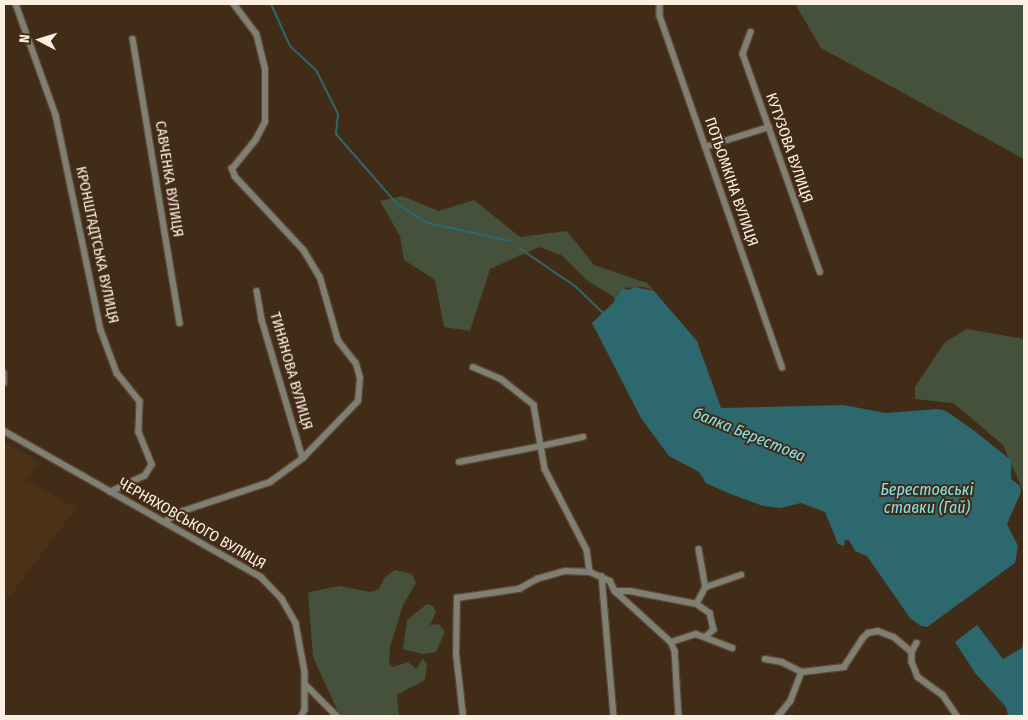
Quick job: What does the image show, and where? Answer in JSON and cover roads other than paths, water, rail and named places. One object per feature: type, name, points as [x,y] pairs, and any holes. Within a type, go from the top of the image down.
[{"type":"street","name":"КРОНШТАДТСЬКА ВУЛИЦЯ","points":[[16,4],[56,115],[101,330],[117,373],[140,401],[139,432],[152,465],[146,476],[111,492]]},
{"type":"street","points":[[164,522],[183,511],[270,482],[303,458],[358,401],[360,378],[356,364],[336,335],[320,278],[304,251],[235,177],[232,169],[265,122],[265,69],[256,34],[233,4]]},
{"type":"street","name":"ПОТЬОМКІНА ВУЛИЦЯ","points":[[660,4],[660,16],[782,367]]},
{"type":"street","name":"КУТУЗОВА ВУЛИЦЯ","points":[[751,32],[743,54],[820,272]]},
{"type":"street","name":"САВЧЕНКА ВУЛИЦЯ","points":[[133,39],[180,323]]},
{"type":"street","points":[[706,148],[769,127]]},
{"type":"street","name":"ТИНЯНОВА ВУЛИЦЯ","points":[[257,291],[262,320],[303,458]]},
{"type":"street","points":[[473,367],[501,379],[534,405],[545,469],[587,550],[590,572]]},
{"type":"street","points":[[4,373],[4,383]]},
{"type":"street","name":"ЧЕРНЯХОВСЬКОГО ВУЛИЦЯ","points":[[4,431],[261,577],[282,599],[296,623],[305,684],[305,710],[302,716]]},
{"type":"street","points":[[459,462],[583,437]]},
{"type":"street","points":[[697,604],[706,587],[699,549]]},
{"type":"street","points":[[463,716],[456,654],[457,598],[519,588],[537,579],[565,571],[590,572],[610,581],[615,591],[671,642],[675,651],[679,716]]},
{"type":"street","points":[[706,587],[741,575]]},
{"type":"street","points":[[602,576],[614,716]]},
{"type":"street","points":[[615,591],[630,591],[697,604],[710,613],[714,630],[707,636]]},
{"type":"street","points":[[765,660],[782,662],[802,672],[844,667],[862,639],[868,633],[878,631],[894,637],[912,652],[918,677],[943,695],[957,716]]},
{"type":"street","points":[[671,642],[696,634],[707,636],[732,648]]},
{"type":"street","points":[[912,652],[917,643]]},
{"type":"street","points":[[779,716],[791,701],[802,672]]},
{"type":"street","points":[[305,684],[338,716]]},
{"type":"water","name":"Берестовські ставки (Гай)","points":[[634,287],[654,291],[697,341],[721,408],[844,405],[885,413],[938,409],[946,411],[972,429],[1011,460],[1011,479],[1020,486],[1021,492],[1007,524],[1018,546],[1015,563],[927,627],[921,626],[910,618],[867,556],[855,551],[849,540],[845,540],[844,546],[838,544],[825,512],[801,503],[781,508],[763,506],[706,483],[699,472],[669,456],[641,418],[592,323],[614,302],[622,288],[629,290]]},
{"type":"water","points":[[977,625],[1003,659],[1022,648],[1024,640],[1024,716],[1008,716],[1006,707],[975,673],[955,642]]},
{"type":"waterway","name":"балка Берестова","points":[[271,4],[290,46],[316,70],[338,114],[336,134],[398,205],[428,223],[510,241]]},
{"type":"waterway","name":"балка Берестова","points":[[519,248],[575,286],[604,314]]}]
